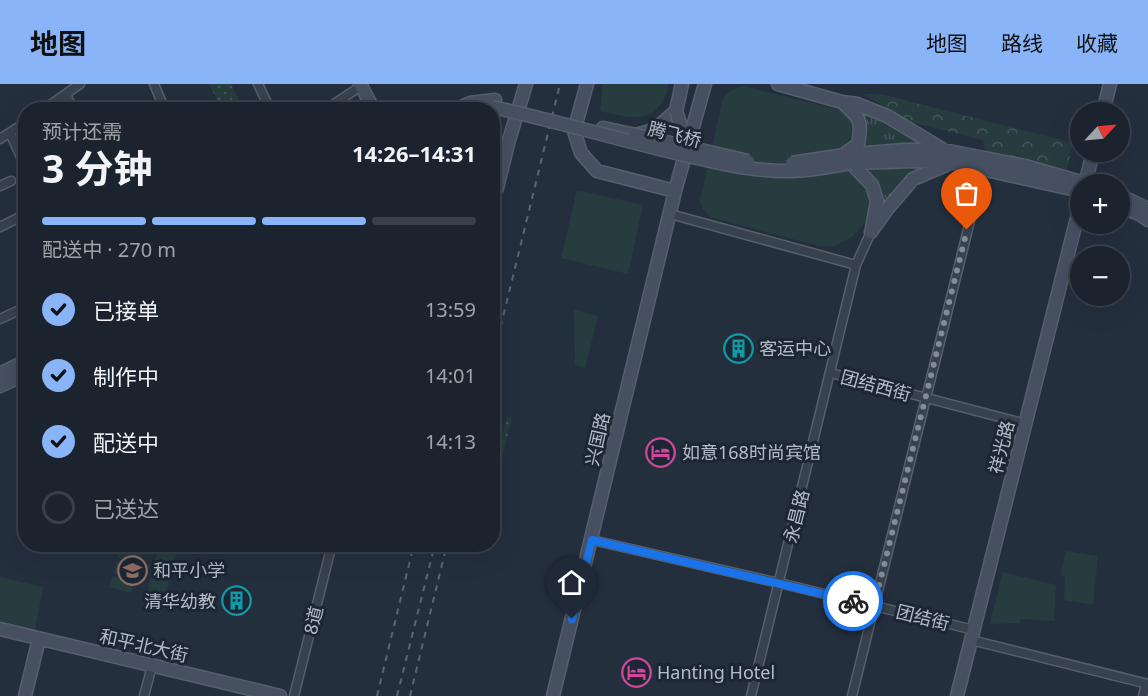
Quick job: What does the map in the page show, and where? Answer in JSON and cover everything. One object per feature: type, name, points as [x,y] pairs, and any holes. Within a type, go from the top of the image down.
[{"type":"main road","points":[[500,172],[526,84]]},
{"type":"main road","points":[[587,84],[574,131],[581,153],[597,171],[675,191]]},
{"type":"main road","points":[[682,84],[676,111],[683,133],[694,153]]},
{"type":"main road","points":[[778,84],[857,104],[887,116],[943,150]]},
{"type":"main road","points":[[1106,102],[1110,84]]},
{"type":"main road","points":[[360,85],[370,102]]},
{"type":"main road","name":"兴国路","points":[[553,696],[675,191],[704,90]]},
{"type":"main road","points":[[842,102],[856,115],[862,128],[858,144],[848,159]]},
{"type":"main road","name":"腾飞桥","points":[[500,108],[620,139],[694,153]]},
{"type":"main road","name":"腾飞桥","points":[[500,108],[636,135],[725,165],[758,170],[794,171],[848,159]]},
{"type":"main road","points":[[620,139],[654,130],[676,111]]},
{"type":"main road","points":[[848,159],[904,150],[943,150],[1025,166],[1070,179]]},
{"type":"main road","points":[[848,159],[955,163],[1070,189]]},
{"type":"main road","points":[[848,159],[872,185],[877,201],[871,232]]},
{"type":"main road","points":[[871,232],[913,179],[955,163]]},
{"type":"main road","points":[[1130,200],[1148,209]]},
{"type":"main road","points":[[1130,210],[1148,220]]},
{"type":"main road","name":"祥光路","points":[[957,696],[1073,234]]},
{"type":"main road","points":[[0,374],[18,365]]},
{"type":"main road","points":[[0,386],[18,378]]},
{"type":"main road","name":"和平北大街","points":[[0,629],[280,696]]},
{"type":"main road","points":[[25,696],[39,639]]},
{"type":"street","points":[[54,102],[80,84]]},
{"type":"street","points":[[154,84],[162,102]]},
{"type":"street","points":[[258,84],[267,102]]},
{"type":"street","points":[[337,102],[360,85]]},
{"type":"street","points":[[66,94],[70,102]]},
{"type":"street","points":[[0,139],[18,128]]},
{"type":"street","points":[[10,133],[18,150]]},
{"type":"street","points":[[974,201],[982,168]]},
{"type":"street","points":[[0,186],[10,181]]},
{"type":"street","points":[[670,214],[856,265]]},
{"type":"street","points":[[0,227],[18,218]]},
{"type":"street","points":[[852,696],[969,221]]},
{"type":"street","name":"永昌路","points":[[751,696],[856,265],[871,232]]},
{"type":"street","points":[[0,319],[18,311]]},
{"type":"street","name":"团结西街","points":[[831,373],[1026,424]]},
{"type":"street","name":"团结街","points":[[592,540],[874,606],[1147,684]]},
{"type":"street","name":"8道","points":[[294,696],[330,552]]},
{"type":"street","points":[[144,696],[152,666]]},
{"type":"street","points":[[1143,696],[1147,684]]},
{"type":"green space","points":[[209,84],[231,84],[240,102],[218,102]]},
{"type":"green space","points":[[603,84],[669,84],[665,98],[659,107],[652,113],[634,117],[600,111]]},
{"type":"green space","points":[[743,86],[840,110],[850,117],[854,125],[846,144],[853,175],[867,187],[871,199],[867,220],[852,237],[835,246],[818,246],[710,217],[703,209],[700,200],[723,98],[733,89]]},
{"type":"green space","points":[[863,94],[880,94],[1070,142],[1067,170],[985,151],[983,140],[911,122]]},
{"type":"green space","points":[[855,108],[877,117],[915,141],[933,156],[881,208],[881,193],[869,170],[864,145],[867,133],[865,119]]},
{"type":"green space","points":[[577,190],[643,205],[628,274],[561,258]]},
{"type":"green space","points":[[574,310],[598,316],[585,368],[575,365]]},
{"type":"green space","points":[[507,417],[512,418],[500,466],[500,444]]},
{"type":"green space","points":[[1066,551],[1098,556],[1093,605],[1064,600],[1065,577],[1060,575]]},
{"type":"green space","points":[[118,552],[142,552],[139,564],[117,558]]},
{"type":"green space","points":[[157,552],[177,552],[171,578],[152,574]]},
{"type":"green space","points":[[117,561],[138,567],[135,579],[114,573]]},
{"type":"green space","points":[[1003,572],[1056,585],[1054,621],[1021,619],[1020,623],[990,624]]},
{"type":"green space","points":[[113,576],[134,582],[131,593],[109,587]]},
{"type":"green space","points":[[151,576],[169,580],[162,613],[143,609]]},
{"type":"green space","points":[[0,577],[43,587],[35,631],[0,623]]},
{"type":"tunnel","points":[[970,221],[974,201]]},
{"type":"railway","points":[[500,329],[560,84]]},
{"type":"railway","points":[[500,294],[502,288]]},
{"type":"railway","points":[[377,696],[412,552]]},
{"type":"railway","points":[[397,696],[433,552]]},
{"type":"railway","points":[[410,696],[445,552]]},
{"type":"way so far","points":[[853,601],[874,606],[967,230]]},
{"type":"place","name":"客运中心","points":[[738,348]]},
{"type":"place","name":"如意168时尚宾馆","points":[[661,452]]},
{"type":"place","name":"和平小学","points":[[132,570]]},
{"type":"place","name":"清华幼教","points":[[237,601]]},
{"type":"place","name":"Hanting Hotel","points":[[636,672]]},
{"type":"route","points":[[572,619],[592,540],[853,601]]}]
